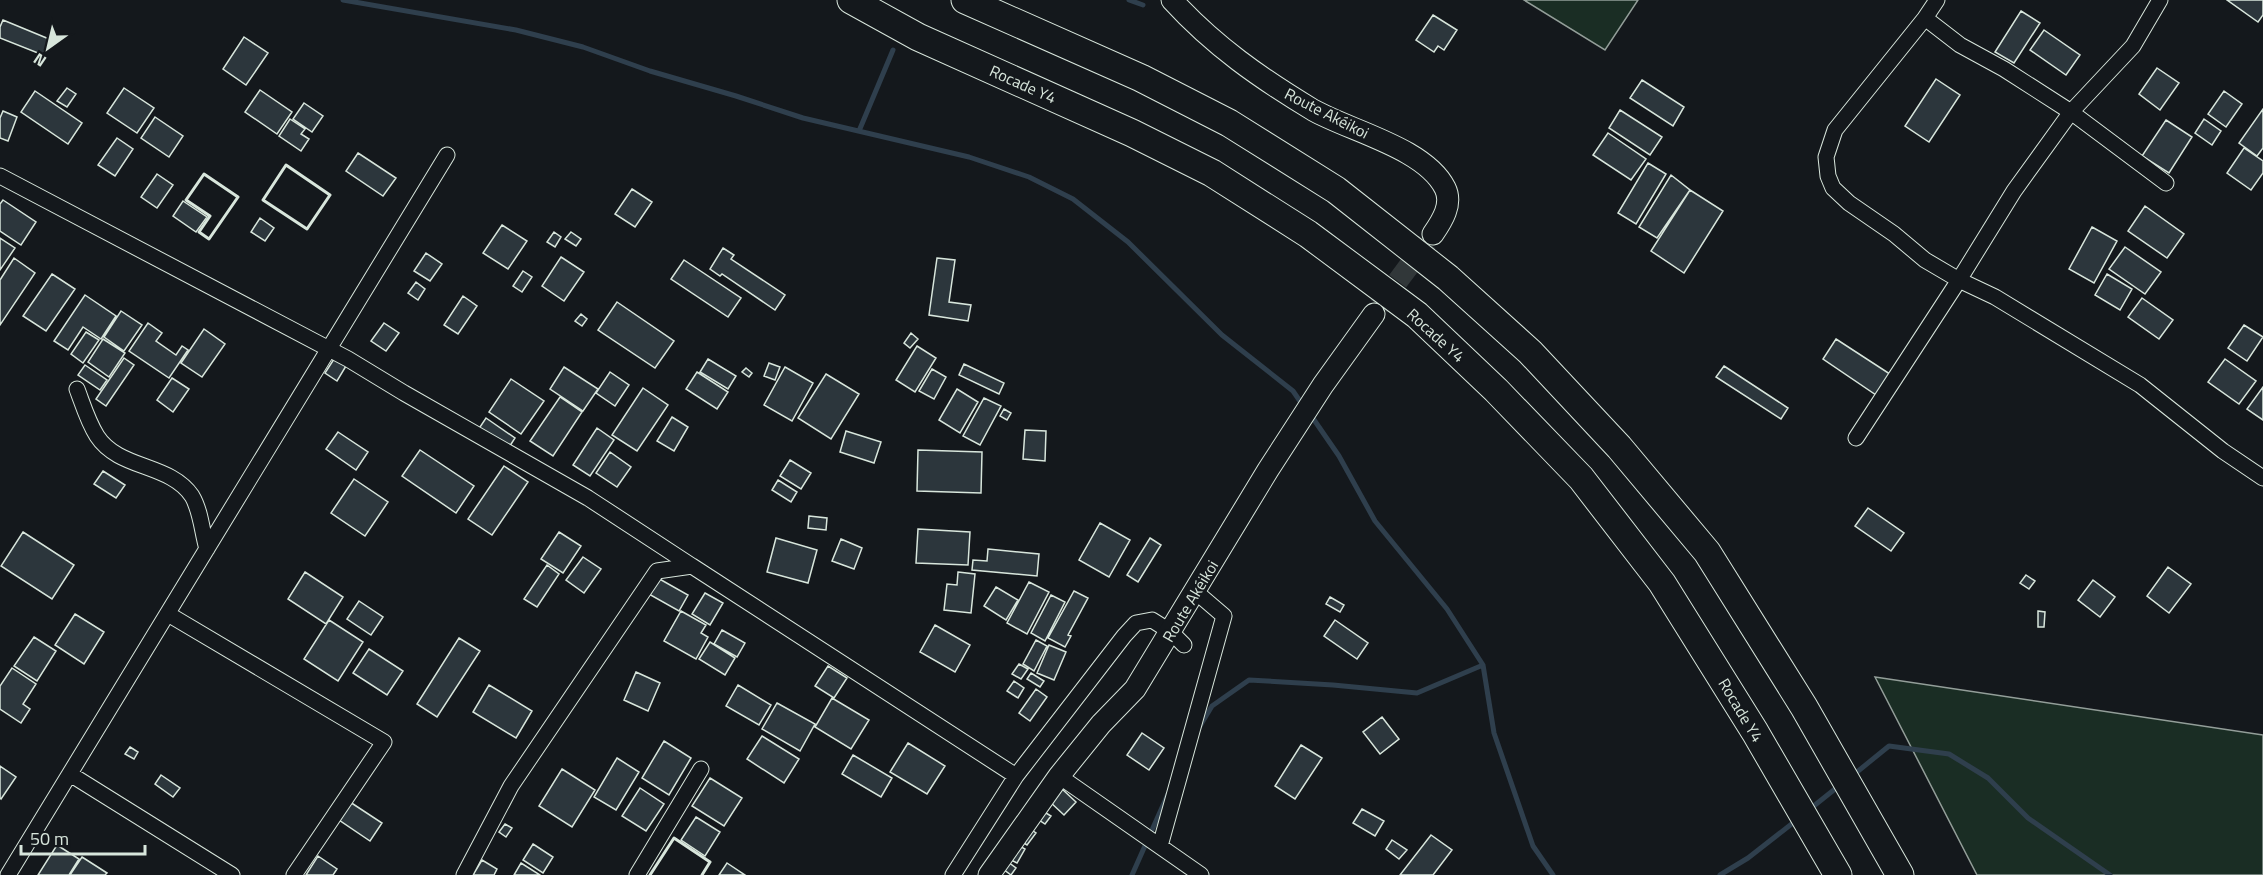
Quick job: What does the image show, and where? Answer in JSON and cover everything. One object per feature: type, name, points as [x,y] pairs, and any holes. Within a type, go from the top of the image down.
[{"type":"highway","name":"Rocade Y4","points":[[851,0],[918,37],[1132,133],[1212,173],[1308,234],[1417,315],[1496,390],[1581,478],[1662,583],[1755,732],[1834,868]]},
{"type":"highway","points":[[965,0],[1141,78],[1229,123],[1336,190],[1448,278],[1530,352],[1619,447],[1707,552],[1804,707],[1900,875]]},
{"type":"street","name":"Route Akéikoi","points":[[1172,0],[1199,30],[1258,76],[1316,111],[1424,162],[1446,188],[1444,217],[1433,234]]},
{"type":"street","points":[[1937,0],[1835,130],[1826,157],[1828,176],[1833,188],[1849,203],[1894,234],[1925,260],[1995,297],[2140,386],[2223,451],[2263,478]]},
{"type":"street","points":[[1856,438],[2014,191],[2071,112],[2133,46],[2160,0]]},
{"type":"street","points":[[1925,18],[1960,45],[2004,69],[2071,112],[2166,183]]},
{"type":"street","points":[[8,875],[447,155]]},
{"type":"street","points":[[0,176],[348,359],[588,498],[1016,776]]},
{"type":"street","name":"Route Akéikoi","points":[[989,875],[1059,776],[1101,724],[1135,689],[1178,638],[1196,592],[1268,470],[1323,385],[1374,314]]},
{"type":"street","points":[[78,389],[98,437],[128,462],[177,480],[192,496],[198,509],[207,549]]},
{"type":"street","points":[[464,875],[511,786],[657,571],[692,566]]},
{"type":"street","points":[[1160,846],[1224,615],[1196,592]]},
{"type":"street","points":[[168,614],[384,742],[294,875]]},
{"type":"street","points":[[953,875],[1016,776],[1136,623],[1152,620],[1178,638]]},
{"type":"street","points":[[637,875],[702,769]]},
{"type":"street","points":[[70,774],[232,875]]},
{"type":"street","points":[[1059,776],[1201,875]]},
{"type":"green space","points":[[1524,0],[1638,0],[1605,50]]},
{"type":"green space","points":[[1875,677],[2263,735],[2263,875],[1977,875]]},
{"type":"building","points":[[2227,0],[2263,0],[2263,15],[2258,22]]},
{"type":"building","points":[[2021,11],[2040,23],[2014,63],[1995,52]]},
{"type":"building","points":[[1433,15],[1457,30],[1444,50],[1438,46],[1434,52],[1416,40]]},
{"type":"building","points":[[3,20],[49,39],[43,55],[0,38],[0,27]]},
{"type":"building","points":[[2044,30],[2080,55],[2066,75],[2030,50]]},
{"type":"building","points":[[244,37],[268,53],[246,85],[223,69]]},
{"type":"building","points":[[2157,68],[2179,83],[2160,110],[2139,94]]},
{"type":"building","points":[[1936,79],[1960,95],[1929,142],[1905,126]]},
{"type":"building","points":[[1642,80],[1684,107],[1673,126],[1630,98]]},
{"type":"building","points":[[67,88],[76,94],[67,107],[57,101]]},
{"type":"building","points":[[124,88],[154,108],[137,133],[107,113]]},
{"type":"building","points":[[260,90],[292,112],[277,134],[245,112]]},
{"type":"building","points":[[35,91],[82,123],[68,144],[21,112]]},
{"type":"building","points":[[2224,91],[2242,104],[2226,127],[2208,114]]},
{"type":"building","points":[[304,103],[323,116],[312,132],[293,119]]},
{"type":"building","points":[[2263,109],[2263,148],[2257,156],[2239,143]]},
{"type":"building","points":[[1620,110],[1662,137],[1650,155],[1609,128]]},
{"type":"building","points":[[3,111],[17,117],[8,141],[0,138],[0,118]]},
{"type":"building","points":[[155,117],[183,136],[169,157],[141,138]]},
{"type":"building","points":[[290,119],[305,129],[301,134],[309,139],[301,151],[279,136]]},
{"type":"building","points":[[2204,119],[2221,131],[2212,145],[2195,133]]},
{"type":"building","points":[[2166,120],[2192,137],[2169,173],[2142,156]]},
{"type":"building","points":[[1608,133],[1646,159],[1631,180],[1593,155]]},
{"type":"building","points":[[117,138],[133,149],[115,176],[98,165]]},
{"type":"building","points":[[2244,148],[2263,161],[2263,173],[2251,190],[2227,173]]},
{"type":"building","points":[[358,153],[396,178],[383,196],[346,171]]},
{"type":"building","points":[[1648,163],[1666,174],[1636,224],[1618,213]]},
{"type":"building","points":[[157,174],[173,185],[157,208],[141,197]]},
{"type":"building","points":[[1671,175],[1690,190],[1657,238],[1639,227]]},
{"type":"building","points":[[632,189],[652,202],[635,227],[615,214]]},
{"type":"building","points":[[1690,190],[1723,211],[1684,273],[1651,251]]},
{"type":"building","points":[[3,200],[36,222],[21,245],[0,231],[0,204]]},
{"type":"building","points":[[183,201],[207,217],[196,232],[173,216]]},
{"type":"building","points":[[2145,206],[2184,234],[2167,258],[2128,231]]},
{"type":"building","points":[[260,218],[274,228],[265,241],[251,232]]},
{"type":"building","points":[[502,225],[527,241],[508,269],[483,253]]},
{"type":"building","points":[[2092,227],[2117,241],[2094,283],[2069,269]]},
{"type":"building","points":[[554,232],[561,237],[555,247],[547,242]]},
{"type":"building","points":[[571,232],[581,239],[576,246],[565,239]]},
{"type":"building","points":[[0,238],[15,248],[0,270]]},
{"type":"building","points":[[2125,247],[2161,272],[2145,294],[2109,269]]},
{"type":"building","points":[[723,248],[734,255],[731,259],[785,295],[775,310],[722,274],[720,276],[710,269]]},
{"type":"building","points":[[426,253],[442,264],[430,281],[414,271]]},
{"type":"building","points":[[561,257],[584,272],[564,301],[542,286]]},
{"type":"building","points":[[14,258],[35,273],[0,325],[0,280]]},
{"type":"building","points":[[937,258],[955,260],[949,302],[971,305],[968,321],[929,315]]},
{"type":"building","points":[[684,260],[741,298],[728,317],[671,279]]},
{"type":"building","points":[[523,271],[532,277],[522,292],[513,286]]},
{"type":"building","points":[[52,274],[75,289],[46,331],[23,316]]},
{"type":"building","points":[[2107,274],[2132,289],[2120,310],[2095,295]]},
{"type":"building","points":[[416,282],[425,289],[418,300],[408,293]]},
{"type":"building","points":[[85,295],[116,316],[101,339],[83,327],[68,350],[54,341]]},
{"type":"building","points":[[463,296],[477,306],[458,334],[444,325]]},
{"type":"building","points":[[2142,298],[2173,320],[2159,339],[2128,317]]},
{"type":"building","points":[[617,302],[674,341],[655,368],[598,330]]},
{"type":"building","points":[[121,311],[142,325],[124,351],[104,337]]},
{"type":"building","points":[[581,314],[587,319],[582,326],[575,321]]},
{"type":"building","points":[[148,323],[162,333],[156,341],[176,355],[182,346],[188,350],[169,378],[129,351]]},
{"type":"building","points":[[384,323],[399,333],[386,351],[371,341]]},
{"type":"building","points":[[2244,325],[2263,337],[2247,361],[2228,348]]},
{"type":"building","points":[[204,329],[225,344],[202,377],[181,363]]},
{"type":"building","points":[[86,332],[99,340],[83,363],[71,354]]},
{"type":"building","points":[[911,333],[918,339],[910,348],[904,343]]},
{"type":"building","points":[[103,339],[125,353],[109,377],[88,362]]},
{"type":"building","points":[[1836,339],[1893,376],[1879,397],[1823,359]]},
{"type":"building","points":[[917,346],[936,358],[915,392],[896,380]]},
{"type":"building","points":[[124,358],[134,365],[106,406],[96,399]]},
{"type":"building","points":[[334,359],[346,366],[337,381],[325,373]]},
{"type":"building","points":[[708,359],[736,376],[728,389],[700,372]]},
{"type":"building","points":[[2225,359],[2256,381],[2239,404],[2208,382]]},
{"type":"building","points":[[769,363],[780,367],[775,380],[764,376]]},
{"type":"building","points":[[964,364],[1004,383],[999,394],[959,375]]},
{"type":"building","points":[[85,365],[107,380],[100,390],[78,375]]},
{"type":"building","points":[[1724,366],[1788,408],[1781,419],[1716,377]]},
{"type":"building","points":[[564,367],[598,389],[583,411],[550,389]]},
{"type":"building","points":[[785,367],[813,383],[792,421],[764,405]]},
{"type":"building","points":[[746,368],[752,373],[749,377],[742,372]]},
{"type":"building","points":[[932,369],[946,377],[934,399],[919,391]]},
{"type":"building","points":[[610,372],[629,385],[615,406],[596,393]]},
{"type":"building","points":[[697,372],[728,392],[717,409],[686,389]]},
{"type":"building","points":[[826,374],[859,394],[831,439],[798,418]]},
{"type":"building","points":[[172,378],[189,389],[173,412],[157,400]]},
{"type":"building","points":[[511,379],[544,401],[521,434],[489,412]]},
{"type":"building","points":[[2263,387],[2263,420],[2247,409]]},
{"type":"building","points":[[643,388],[668,405],[637,451],[612,435]]},
{"type":"building","points":[[957,389],[978,402],[960,433],[939,420]]},
{"type":"building","points":[[560,397],[582,412],[553,456],[530,441]]},
{"type":"building","points":[[984,398],[1001,406],[980,445],[963,436]]},
{"type":"building","points":[[1004,409],[1011,413],[1007,420],[1000,416]]},
{"type":"building","points":[[672,417],[688,427],[674,451],[657,441]]},
{"type":"building","points":[[486,418],[515,438],[508,449],[478,430]]},
{"type":"building","points":[[597,428],[614,440],[590,476],[573,465]]},
{"type":"building","points":[[1025,430],[1046,431],[1045,461],[1023,459]]},
{"type":"building","points":[[846,431],[881,442],[874,463],[840,452]]},
{"type":"building","points":[[338,432],[368,452],[356,470],[326,449]]},
{"type":"building","points":[[420,450],[474,486],[456,513],[402,476]]},
{"type":"building","points":[[918,450],[982,452],[981,493],[917,491]]},
{"type":"building","points":[[610,452],[631,467],[617,487],[596,473]]},
{"type":"building","points":[[790,460],[811,473],[801,489],[780,476]]},
{"type":"building","points":[[504,466],[528,482],[492,535],[468,519]]},
{"type":"building","points":[[103,471],[125,485],[116,498],[94,484]]},
{"type":"building","points":[[354,479],[388,502],[365,536],[331,513]]},
{"type":"building","points":[[778,480],[797,492],[791,502],[772,490]]},
{"type":"building","points":[[1868,508],[1904,533],[1891,551],[1855,526]]},
{"type":"building","points":[[809,516],[827,518],[826,530],[808,528]]},
{"type":"building","points":[[1100,523],[1130,540],[1109,577],[1079,560]]},
{"type":"building","points":[[918,529],[970,532],[968,565],[916,563]]},
{"type":"building","points":[[23,532],[74,565],[52,599],[1,566]]},
{"type":"building","points":[[559,532],[581,546],[563,573],[541,559]]},
{"type":"building","points":[[776,538],[817,550],[808,583],[767,572]]},
{"type":"building","points":[[1150,538],[1161,545],[1138,582],[1127,575]]},
{"type":"building","points":[[841,539],[862,548],[854,569],[832,561]]},
{"type":"building","points":[[988,549],[1039,554],[1037,576],[972,570],[973,560],[987,561]]},
{"type":"building","points":[[583,557],[601,569],[584,593],[566,580]]},
{"type":"building","points":[[547,565],[559,574],[537,607],[524,599]]},
{"type":"building","points":[[2168,567],[2191,584],[2169,613],[2147,596]]},
{"type":"building","points":[[305,572],[343,597],[326,624],[288,599]]},
{"type":"building","points":[[958,572],[975,574],[971,613],[944,610],[947,584],[957,585]]},
{"type":"building","points":[[2026,575],[2035,581],[2029,589],[2020,583]]},
{"type":"building","points":[[656,577],[688,595],[679,611],[647,593]]},
{"type":"building","points":[[2093,580],[2115,597],[2100,617],[2078,600]]},
{"type":"building","points":[[1029,582],[1049,592],[1027,634],[1007,623]]},
{"type":"building","points":[[996,587],[1018,600],[1006,620],[984,606]]},
{"type":"building","points":[[1074,591],[1088,598],[1068,635],[1071,636],[1065,647],[1048,638]]},
{"type":"building","points":[[705,593],[723,603],[710,625],[692,614]]},
{"type":"building","points":[[1051,595],[1065,602],[1045,641],[1031,633]]},
{"type":"building","points":[[1330,597],[1344,605],[1340,612],[1326,604]]},
{"type":"building","points":[[359,601],[383,617],[371,635],[347,619]]},
{"type":"building","points":[[681,611],[706,625],[701,633],[708,637],[696,659],[664,641]]},
{"type":"building","points":[[2038,611],[2045,612],[2044,627],[2038,627]]},
{"type":"building","points":[[75,614],[104,632],[84,664],[55,645]]},
{"type":"building","points":[[329,620],[363,642],[338,681],[304,659]]},
{"type":"building","points":[[1335,620],[1368,643],[1357,659],[1324,636]]},
{"type":"building","points":[[935,625],[970,645],[955,672],[920,652]]},
{"type":"building","points":[[722,630],[745,643],[737,657],[714,644]]},
{"type":"building","points":[[34,637],[56,651],[37,681],[14,666]]},
{"type":"building","points":[[459,638],[480,651],[437,717],[417,704]]},
{"type":"building","points":[[1036,640],[1047,646],[1034,671],[1023,664]]},
{"type":"building","points":[[710,642],[735,658],[725,675],[699,659]]},
{"type":"building","points":[[1049,645],[1066,652],[1054,680],[1037,673]]},
{"type":"building","points":[[369,649],[403,671],[387,695],[353,673]]},
{"type":"building","points":[[1019,664],[1028,669],[1021,679],[1012,674]]},
{"type":"building","points":[[828,666],[847,678],[834,698],[815,686]]},
{"type":"building","points":[[12,668],[36,684],[23,704],[30,709],[21,723],[0,709],[0,686]]},
{"type":"building","points":[[636,672],[660,683],[648,711],[624,700]]},
{"type":"building","points":[[1031,673],[1044,681],[1040,687],[1027,679]]},
{"type":"building","points":[[1014,681],[1024,688],[1018,698],[1007,691]]},
{"type":"building","points":[[489,685],[532,711],[516,738],[473,712]]},
{"type":"building","points":[[738,685],[771,705],[759,725],[726,706]]},
{"type":"building","points":[[1036,689],[1047,697],[1030,721],[1019,713]]},
{"type":"building","points":[[832,698],[869,720],[851,749],[815,727]]},
{"type":"building","points":[[777,703],[815,724],[800,751],[762,729]]},
{"type":"building","points":[[1382,717],[1399,739],[1380,754],[1363,732]]},
{"type":"building","points":[[1142,733],[1164,748],[1149,770],[1127,755]]},
{"type":"building","points":[[762,736],[799,759],[784,783],[747,759]]},
{"type":"building","points":[[664,741],[691,758],[669,795],[642,778]]},
{"type":"building","points":[[908,743],[945,766],[927,794],[890,772]]},
{"type":"building","points":[[1301,745],[1322,758],[1295,799],[1275,786]]},
{"type":"building","points":[[130,747],[138,752],[134,759],[125,754]]},
{"type":"building","points":[[853,755],[892,778],[881,797],[842,774]]},
{"type":"building","points":[[617,758],[639,772],[616,810],[594,797]]},
{"type":"building","points":[[0,766],[16,777],[1,799],[0,798]]},
{"type":"building","points":[[562,769],[595,790],[572,827],[539,806]]},
{"type":"building","points":[[161,775],[180,788],[173,797],[155,784]]},
{"type":"building","points":[[710,778],[742,798],[724,826],[692,806]]},
{"type":"building","points":[[640,788],[664,804],[646,831],[622,816]]},
{"type":"building","points":[[1061,788],[1076,802],[1064,815],[1049,801]]},
{"type":"building","points":[[350,802],[382,823],[370,841],[339,820]]},
{"type":"building","points":[[1362,809],[1384,821],[1375,836],[1353,823]]},
{"type":"building","points":[[1041,810],[1051,816],[1045,824],[1036,818]]},
{"type":"building","points":[[696,817],[720,832],[705,856],[681,840]]},
{"type":"building","points":[[505,824],[512,828],[506,837],[499,832]]},
{"type":"building","points":[[1027,827],[1036,833],[1027,845],[1019,840]]},
{"type":"building","points":[[1431,835],[1452,850],[1433,875],[1400,875]]},
{"type":"building","points":[[1392,840],[1407,850],[1399,859],[1386,849]]},
{"type":"building","points":[[533,844],[553,857],[543,873],[523,860]]},
{"type":"building","points":[[1016,844],[1025,849],[1017,863],[1007,858]]},
{"type":"building","points":[[57,845],[79,859],[69,875],[38,875]]},
{"type":"building","points":[[318,856],[337,869],[333,875],[306,875]]},
{"type":"building","points":[[82,857],[107,873],[105,875],[70,875]]},
{"type":"building","points":[[1004,859],[1016,868],[1011,875],[999,866]]},
{"type":"building","points":[[482,860],[497,869],[494,875],[473,875]]},
{"type":"building","points":[[521,863],[540,875],[514,875]]},
{"type":"building","points":[[727,863],[745,875],[719,875]]},
{"type":"waterway","points":[[343,0],[516,30],[583,47],[650,71],[803,118],[969,157],[1029,177],[1073,199],[1128,242],[1222,335],[1293,391],[1304,407]]},
{"type":"waterway","points":[[1129,0],[1143,5]]},
{"type":"waterway","points":[[859,131],[893,50]]},
{"type":"waterway","points":[[1310,414],[1339,456],[1375,521],[1447,609],[1483,665],[1494,733],[1533,846],[1553,875]]},
{"type":"waterway","points":[[1200,726],[1212,706],[1249,680],[1417,693],[1483,665]]},
{"type":"waterway","points":[[1852,776],[1889,746],[1949,754],[1988,778],[2028,818],[2110,875]]},
{"type":"waterway","points":[[1810,809],[1840,785]]},
{"type":"waterway","points":[[1132,875],[1168,794]]},
{"type":"waterway","points":[[1720,875],[1748,858],[1798,819]]},
{"type":"tunnel","points":[[1379,306],[1427,242]]},
{"type":"wall","points":[[286,165],[330,195],[307,229],[263,200],[286,165]]},
{"type":"wall","points":[[204,174],[238,197],[209,239],[199,232],[210,216],[186,200],[204,174]]},
{"type":"wall","points":[[650,875],[674,838],[710,862],[702,875]]}]
